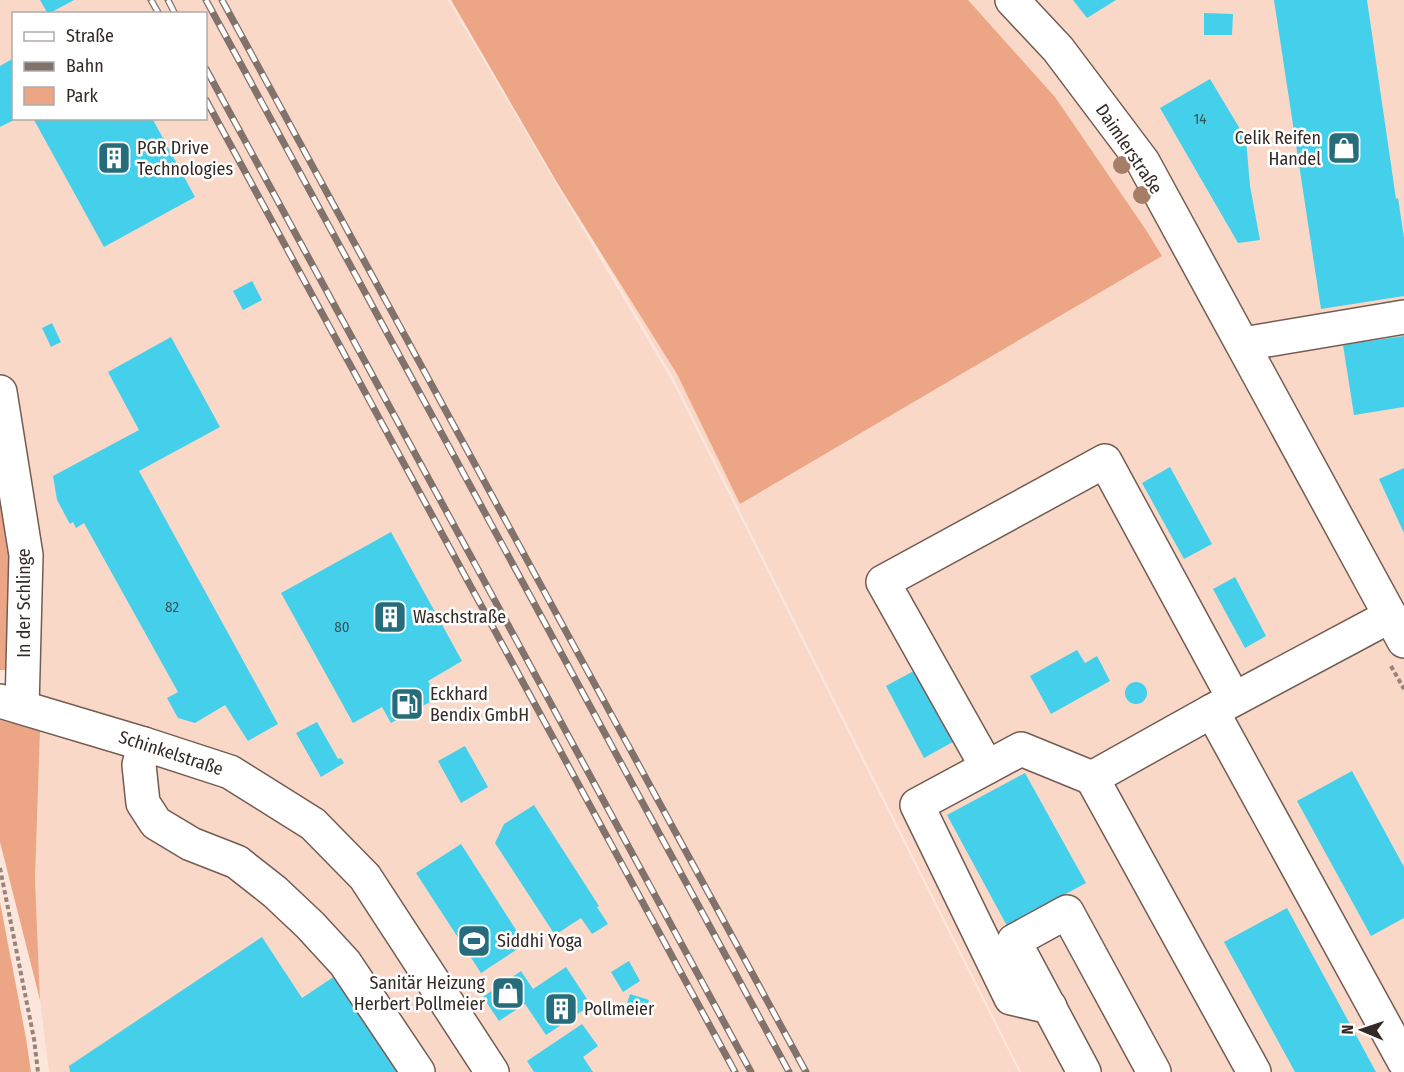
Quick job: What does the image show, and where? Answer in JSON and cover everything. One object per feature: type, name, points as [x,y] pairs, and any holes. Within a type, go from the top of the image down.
[{"type":"street","name":"Daimlerstraße","points":[[1012,0],[1058,49],[1143,162],[1397,629]]},
{"type":"street","points":[[1243,344],[1404,317]]},
{"type":"street","name":"In der Schlinge","points":[[0,392],[26,555],[11,704]]},
{"type":"street","points":[[987,767],[883,582],[1105,461],[1223,705],[1404,1061]]},
{"type":"street","points":[[1092,778],[1223,705],[1397,629]]},
{"type":"street","name":"Schinkelstraße","points":[[11,704],[230,772],[313,824],[364,877],[492,1072]]},
{"type":"street","points":[[144,744],[139,765],[143,803],[156,823],[191,844],[237,862],[275,891],[345,963],[418,1072]]},
{"type":"street","points":[[1050,1007],[1011,998],[917,805],[1021,749],[1092,778],[1254,1072]]},
{"type":"street","points":[[1084,1072],[1014,941],[1067,912],[1154,1072]]},
{"type":"path","points":[[0,868],[34,1039],[38,1072]]},
{"type":"shaded area","points":[[0,0],[448,0],[672,381],[1019,1072],[49,1072],[40,1000],[35,879],[40,731],[14,724],[11,555],[0,479]]},
{"type":"shaded area","points":[[452,0],[1404,0],[1404,1072],[1021,1072],[674,379]]},
{"type":"green space","points":[[451,0],[968,0],[1055,97],[1162,256],[740,504],[677,374],[559,186]]},
{"type":"green space","points":[[0,479],[11,555],[12,665],[6,670],[0,670]]},
{"type":"green space","points":[[0,720],[40,731],[35,879],[40,1000],[0,842]]},
{"type":"green space","points":[[0,902],[26,1038],[31,1072],[0,1072]]},
{"type":"building","points":[[40,0],[74,0],[52,12],[47,12]]},
{"type":"building","points":[[1073,0],[1116,0],[1087,18]]},
{"type":"building","name":"Celik Reifen Handel","points":[[1274,0],[1367,0],[1396,199],[1398,198],[1404,238],[1404,296],[1321,309]]},
{"type":"building","points":[[1204,13],[1233,14],[1232,35],[1204,35]]},
{"type":"building","points":[[12,59],[12,120],[14,120],[0,127],[0,66]]},
{"type":"building","points":[[1210,79],[1246,139],[1250,186],[1260,240],[1238,243],[1160,108]]},
{"type":"building","name":"PGR Drive Technologies","points":[[34,120],[153,120],[195,197],[104,247]]},
{"type":"building","points":[[252,281],[262,300],[243,310],[233,291]]},
{"type":"building","points":[[52,323],[61,342],[51,347],[42,328]]},
{"type":"building","points":[[1404,336],[1404,407],[1354,415],[1343,345]]},
{"type":"building","points":[[171,337],[220,427],[139,471],[278,724],[248,741],[225,705],[195,723],[178,718],[167,698],[178,692],[84,523],[76,528],[73,522],[70,524],[57,500],[53,476],[139,430],[108,372]]},
{"type":"building","points":[[1170,467],[1212,544],[1184,559],[1142,483]]},
{"type":"building","points":[[1404,468],[1404,533],[1379,479]]},
{"type":"building","points":[[391,532],[462,661],[428,681],[437,698],[432,701],[391,723],[382,707],[353,723],[281,593]]},
{"type":"building","points":[[1235,577],[1266,636],[1245,648],[1213,589]]},
{"type":"building","points":[[1077,650],[1085,663],[1097,656],[1110,681],[1051,714],[1030,676]]},
{"type":"building","points":[[921,667],[960,738],[924,758],[886,686]]},
{"type":"building","points":[[1136,682],[1144,685],[1147,693],[1144,701],[1136,704],[1128,701],[1125,693],[1128,685]]},
{"type":"building","points":[[317,722],[338,759],[341,758],[344,763],[321,777],[296,733]]},
{"type":"building","points":[[465,746],[488,787],[461,803],[438,761]]},
{"type":"building","points":[[1352,771],[1404,867],[1404,918],[1371,936],[1297,801]]},
{"type":"building","points":[[1025,773],[1086,883],[1007,926],[947,815]]},
{"type":"building","points":[[534,805],[599,906],[597,907],[608,924],[592,934],[581,918],[555,935],[495,843],[504,824]]},
{"type":"building","points":[[461,844],[525,944],[481,973],[416,873]]},
{"type":"building","points":[[1287,908],[1376,1072],[1295,1072],[1224,942]]},
{"type":"building","points":[[262,937],[302,998],[335,976],[398,1072],[70,1072],[69,1066]]},
{"type":"building","points":[[629,961],[640,981],[623,992],[611,972]]},
{"type":"building","points":[[566,967],[591,1005],[546,1035],[525,1004],[499,1021],[483,997],[521,971],[533,989]]},
{"type":"building","points":[[630,994],[649,1000],[645,1013],[626,1007]]},
{"type":"building","points":[[582,1024],[598,1046],[583,1057],[593,1072],[534,1072],[527,1061]]},
{"type":"railway","points":[[151,0],[158,12]]},
{"type":"railway","points":[[168,0],[174,12]]},
{"type":"railway","points":[[206,0],[789,1072]]},
{"type":"railway","points":[[222,0],[806,1072]]},
{"type":"railway","points":[[207,71],[751,1072]]},
{"type":"railway","points":[[207,102],[735,1072]]},
{"type":"place","name":"Celik Reifen Handel","points":[[1344,148]]},
{"type":"place","name":"PGR Drive Technologies","points":[[114,158]]},
{"type":"place","name":"Waschstraße","points":[[390,617]]},
{"type":"place","name":"Eckhard Bendix GmbH","points":[[407,704]]},
{"type":"place","name":"Siddhi Yoga","points":[[474,941]]},
{"type":"place","name":"Sanitär Heizung Herbert Pollmeier","points":[[508,993]]},
{"type":"place","name":"Pollmeier","points":[[561,1009]]}]
